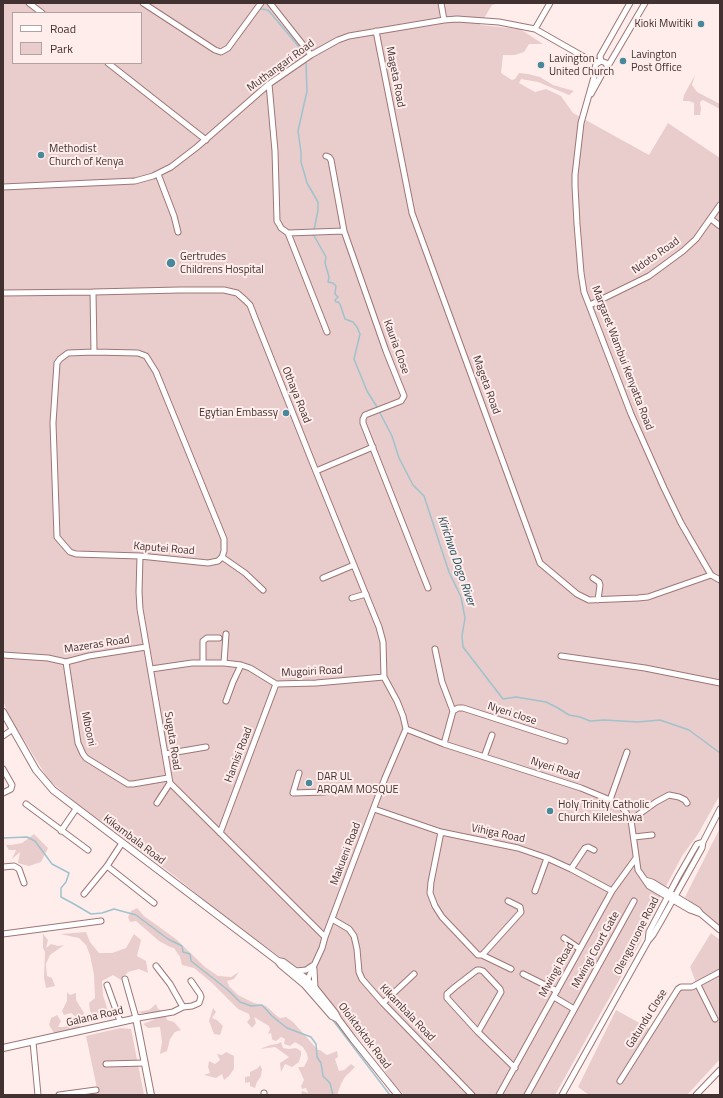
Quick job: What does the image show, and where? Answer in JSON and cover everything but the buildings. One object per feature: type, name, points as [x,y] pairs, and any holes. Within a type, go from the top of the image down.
[{"type":"main road","name":"Kikambala Road","points":[[3,712],[44,781],[52,790],[278,961]]},
{"type":"main road","points":[[278,961],[283,962],[296,971],[332,1016],[338,1019]]},
{"type":"main road","points":[[278,961],[281,966],[305,982]]},
{"type":"main road","name":"Oloiktoktok Road","points":[[305,982],[315,988],[398,1095]]},
{"type":"main road","points":[[137,1018],[152,1095]]},
{"type":"main road","name":"Galana Road","points":[[3,1048],[137,1018]]},
{"type":"street","points":[[29,3],[41,12]]},
{"type":"street","points":[[143,3],[215,50],[221,52],[228,48],[261,3]]},
{"type":"street","points":[[270,3],[311,55]]},
{"type":"street","points":[[441,3],[444,20]]},
{"type":"street","points":[[536,29],[550,3]]},
{"type":"street","name":"Margaret Wambui Kenyatta Road","points":[[630,3],[600,56],[589,99],[581,122],[575,186],[581,273],[584,292],[632,414],[664,488],[681,523],[710,575]]},
{"type":"street","points":[[608,66],[606,63],[598,65],[598,73],[602,74],[606,72],[608,66],[645,3]]},
{"type":"street","name":"Muthangari Road","points":[[3,187],[135,181],[158,174],[171,167],[206,140],[269,84],[311,55],[343,38],[376,31],[444,20],[458,19],[499,22],[536,29],[598,65]]},
{"type":"street","name":"Mageta Road","points":[[376,31],[412,213],[540,563],[577,594],[589,600],[648,597],[710,575]]},
{"type":"street","points":[[109,64],[206,140]]},
{"type":"street","name":"Margaret Wambui Kenyatta Road","points":[[589,99],[602,74]]},
{"type":"street","points":[[269,84],[275,151],[277,221],[280,228],[288,234],[327,332]]},
{"type":"street","name":"Kauria Close","points":[[326,156],[331,160],[344,231],[386,351],[404,396],[402,401],[365,415],[363,417],[363,424],[428,588]]},
{"type":"street","points":[[158,174],[172,210],[178,232]]},
{"type":"street","name":"Ndoto Road","points":[[590,305],[650,276],[696,238],[720,205]]},
{"type":"street","points":[[711,219],[720,226]]},
{"type":"street","points":[[288,234],[344,231]]},
{"type":"street","name":"Othaya Road","points":[[3,293],[224,290],[240,295],[250,305],[382,633],[384,677],[397,701],[406,729]]},
{"type":"street","points":[[93,292],[94,352]]},
{"type":"street","name":"Kaputei Road","points":[[68,352],[138,354],[146,356],[156,372],[224,539],[224,551],[222,557],[218,561],[208,563],[140,556],[76,554],[70,552],[57,537],[53,452],[56,363],[68,352]]},
{"type":"street","points":[[316,471],[372,447]]},
{"type":"street","name":"Suguta Road","points":[[140,556],[139,603],[169,781],[325,938]]},
{"type":"street","points":[[222,557],[246,573],[263,590]]},
{"type":"street","points":[[323,578],[354,565]]},
{"type":"street","points":[[710,575],[720,580]]},
{"type":"street","points":[[593,578],[599,582],[600,585],[598,600]]},
{"type":"street","points":[[352,598],[366,594]]},
{"type":"street","points":[[224,663],[226,634]]},
{"type":"street","points":[[203,663],[203,640],[207,638],[219,638]]},
{"type":"street","name":"Mazeras Road","points":[[3,655],[48,658],[66,662],[89,656],[146,647]]},
{"type":"street","points":[[435,649],[442,682],[453,711],[444,744]]},
{"type":"street","points":[[561,656],[646,668],[720,683]]},
{"type":"street","name":"Mbooni","points":[[66,662],[78,743],[86,758],[128,784],[169,781]]},
{"type":"street","name":"Mugoiri Road","points":[[151,669],[192,663],[224,663],[241,666],[260,673],[276,684],[316,683],[384,677]]},
{"type":"street","points":[[226,701],[241,666]]},
{"type":"street","name":"Hamisi Road","points":[[220,833],[276,684]]},
{"type":"street","name":"Nyeri close","points":[[453,711],[458,708],[463,708],[565,741]]},
{"type":"street","points":[[3,736],[13,729]]},
{"type":"street","name":"Nyeri Road","points":[[406,729],[444,744],[581,788],[610,800],[622,807],[631,820],[638,870],[649,886],[674,898],[696,913],[702,914],[720,930]]},
{"type":"street","name":"Makueni Road","points":[[314,966],[406,729]]},
{"type":"street","points":[[484,757],[492,735]]},
{"type":"street","points":[[165,754],[206,747]]},
{"type":"street","points":[[610,800],[627,752]]},
{"type":"street","points":[[3,769],[12,785],[11,789],[3,793]]},
{"type":"street","points":[[299,773],[293,793],[324,792]]},
{"type":"street","points":[[157,803],[169,781]]},
{"type":"street","points":[[631,820],[656,802],[669,795],[679,797],[687,803]]},
{"type":"street","points":[[26,804],[88,850]]},
{"type":"street","points":[[62,831],[76,809]]},
{"type":"street","name":"Vihiga Road","points":[[374,809],[441,832],[508,845],[547,858],[571,868],[612,891]]},
{"type":"street","name":"Olenguruone Road","points":[[562,1095],[648,941],[649,932],[668,895],[697,844],[703,842],[720,809]]},
{"type":"street","points":[[441,832],[430,893],[435,906],[442,917],[476,954],[482,955],[511,969]]},
{"type":"street","points":[[634,837],[652,835]]},
{"type":"street","points":[[648,941],[654,935],[702,848],[703,842]]},
{"type":"street","points":[[84,894],[107,866],[122,843]]},
{"type":"street","points":[[571,868],[585,848],[588,847],[594,850]]},
{"type":"street","points":[[535,891],[547,858]]},
{"type":"street","name":"Mwingi Road","points":[[499,1095],[612,891],[636,858]]},
{"type":"street","points":[[3,867],[14,866],[19,869],[24,883]]},
{"type":"street","points":[[107,866],[154,903]]},
{"type":"street","points":[[482,955],[521,912],[520,907],[508,901]]},
{"type":"street","name":"Mwingi Court Gate","points":[[527,1095],[634,901]]},
{"type":"street","name":"Kikambala Road","points":[[332,919],[352,932],[357,949],[360,975],[362,979],[383,1003],[472,1095]]},
{"type":"street","points":[[3,934],[101,921]]},
{"type":"street","points":[[564,938],[580,949]]},
{"type":"street","points":[[156,966],[170,984],[183,1007]]},
{"type":"street","points":[[296,971],[306,970],[314,966]]},
{"type":"street","points":[[305,982],[314,966]]},
{"type":"street","points":[[314,966],[315,988]]},
{"type":"street","points":[[478,1032],[501,992],[496,984],[480,970],[477,970],[455,987],[447,996],[478,1032],[515,1068]]},
{"type":"street","name":"Gatundu Close","points":[[620,1080],[678,989],[681,987],[692,987],[698,985],[720,972]]},
{"type":"street","points":[[383,1003],[414,974]]},
{"type":"street","points":[[523,974],[557,991]]},
{"type":"street","points":[[125,979],[137,1018]]},
{"type":"street","name":"Galana Road","points":[[137,1018],[173,1012],[183,1007],[192,1006],[199,1002],[201,997],[200,994],[191,981]]},
{"type":"street","points":[[107,985],[120,1021]]},
{"type":"street","points":[[698,985],[715,1020]]},
{"type":"street","points":[[554,997],[574,1008]]},
{"type":"street","points":[[33,1042],[38,1095]]},
{"type":"street","points":[[106,1064],[145,1063]]},
{"type":"street","points":[[696,1095],[720,1070]]},
{"type":"street","points":[[59,1095],[96,1090]]},
{"type":"green space","points":[[3,3],[500,3],[492,5],[480,25],[520,29],[543,44],[529,44],[524,52],[515,55],[503,55],[501,73],[512,80],[515,79],[519,73],[528,74],[540,77],[553,85],[574,91],[569,95],[538,82],[521,79],[519,83],[535,92],[546,89],[561,96],[573,113],[649,155],[668,123],[720,158],[720,795],[698,834],[682,856],[652,913],[640,943],[555,1095],[404,1095],[393,1083],[370,1050],[299,968],[279,956],[221,914],[176,877],[75,802],[48,779],[9,716],[3,701]]},
{"type":"green space","points":[[695,75],[692,85],[697,92],[720,104],[720,109],[703,100],[700,102],[700,115],[694,115],[694,103],[683,101],[684,95]]},
{"type":"green space","points":[[720,828],[720,926],[685,897]]},
{"type":"green space","points":[[34,834],[48,848],[41,862],[29,866],[18,863],[20,852],[12,859],[16,850],[9,850],[6,845],[22,843]]},
{"type":"green space","points":[[137,908],[144,916],[176,939],[205,967],[218,976],[231,977],[239,972],[234,979],[227,981],[229,986],[238,995],[254,1003],[266,1006],[280,1018],[286,1017],[293,1022],[318,1050],[327,1055],[337,1051],[338,1057],[335,1059],[339,1071],[344,1070],[351,1064],[355,1067],[345,1077],[337,1095],[301,1095],[302,1091],[308,1093],[306,1088],[302,1089],[301,1086],[304,1080],[298,1067],[304,1067],[308,1059],[303,1047],[295,1042],[290,1046],[284,1044],[285,1039],[281,1037],[276,1041],[273,1040],[271,1033],[268,1034],[270,1029],[269,1026],[254,1017],[256,1023],[252,1028],[247,1022],[250,1018],[249,1014],[238,1009],[212,983],[194,968],[182,965],[180,957],[174,948],[159,941],[136,921],[130,922],[128,917],[131,911]]},
{"type":"green space","points":[[86,932],[90,942],[99,953],[112,953],[126,948],[134,934],[141,940],[137,956],[146,961],[148,973],[139,969],[128,972],[121,980],[113,975],[102,981],[103,995],[110,1018],[96,1020],[90,1011],[89,1003],[95,998],[94,975],[90,955],[86,945],[79,938],[60,934]]},
{"type":"green space","points":[[711,933],[720,940],[720,1059],[687,1095],[589,1095],[578,1087],[616,1010],[652,1030],[675,988],[696,988],[695,980],[690,967]]},
{"type":"green space","points":[[43,934],[48,940],[46,948],[51,944],[58,946],[64,945],[50,955],[46,964],[47,976],[52,978],[55,986],[46,988],[44,978],[45,952],[43,948]]},
{"type":"green space","points":[[67,992],[70,995],[76,993],[76,1000],[84,1013],[82,1020],[79,1028],[54,1033],[49,1025],[51,1018],[57,1015],[61,1021],[58,1027],[64,1027],[74,1023],[76,1017],[71,1013],[64,1015],[62,1011],[67,1001]]},
{"type":"green space","points":[[156,1004],[158,1009],[164,1011],[167,1020],[174,1022],[181,1030],[175,1032],[170,1039],[167,1051],[160,1054],[162,1042],[160,1027],[148,1028],[143,1024],[155,1019],[154,1012],[145,1014],[137,1012],[149,1010]]},
{"type":"green space","points":[[213,1008],[216,1012],[212,1018],[217,1020],[223,1026],[220,1035],[214,1034],[209,1021]]},
{"type":"green space","points":[[120,1028],[131,1029],[144,1095],[86,1095],[98,1093],[86,1036]]},
{"type":"green space","points":[[281,1042],[283,1048],[296,1048],[301,1051],[301,1055],[299,1062],[292,1067],[285,1064],[281,1072],[280,1063],[289,1057],[275,1047],[260,1049]]},
{"type":"green space","points":[[226,1052],[234,1056],[234,1069],[229,1076],[224,1080],[222,1074],[216,1078],[204,1075],[210,1073],[208,1067],[209,1061],[215,1064],[220,1060],[217,1054],[222,1055]]},
{"type":"green space","points":[[260,1065],[262,1069],[261,1076],[255,1088],[250,1086],[250,1082],[245,1083],[245,1077],[250,1076],[250,1072],[258,1068]]},
{"type":"waterway","name":"Kirichwa Dogo River","points":[[261,9],[268,10],[305,54]]},
{"type":"waterway","name":"Kirichwa Dogo River","points":[[306,63],[307,91],[298,131],[301,162],[307,183],[318,202],[314,230]]},
{"type":"waterway","name":"Kirichwa Dogo River","points":[[313,234],[326,257],[325,263],[329,277],[328,282],[333,283],[336,286],[335,294],[338,297],[335,300],[340,304],[345,319],[353,322],[360,334],[354,359],[367,391],[377,407]]},
{"type":"waterway","name":"Kirichwa Dogo River","points":[[380,413],[392,436],[399,458],[413,485],[424,496],[449,572],[461,597],[465,618],[462,636],[463,647],[503,699],[516,697],[546,702],[569,715],[590,721],[604,720],[638,722],[660,720],[689,730],[720,753]]},
{"type":"waterway","points":[[3,838],[27,837],[35,841],[52,864],[69,873],[66,882],[61,888],[61,897],[91,914],[102,913],[114,909],[136,915],[168,939],[182,946],[183,952],[190,954],[191,961],[228,990],[240,1002],[251,1006],[262,1005],[272,1016],[287,1028],[311,1037],[316,1044],[317,1057],[321,1063],[323,1076],[330,1083],[333,1095]]},
{"type":"waterway","points":[[332,1019],[390,1095]]},
{"type":"place","name":"Kioki Mwitiki","points":[[701,24]]},
{"type":"place","name":"Lavington Post Office","points":[[623,61]]},
{"type":"place","name":"Lavington United Church","points":[[541,65]]},
{"type":"place","name":"Methodist Church of Kenya","points":[[41,155]]},
{"type":"place","name":"Gertrudes Childrens Hospital","points":[[171,263]]},
{"type":"place","name":"Egytian Embassy","points":[[286,413]]},
{"type":"place","name":"DAR UL ARQAM MOSQUE","points":[[309,783]]},
{"type":"place","name":"Holy Trinity Catholic Church Kileleshwa","points":[[550,811]]}]
